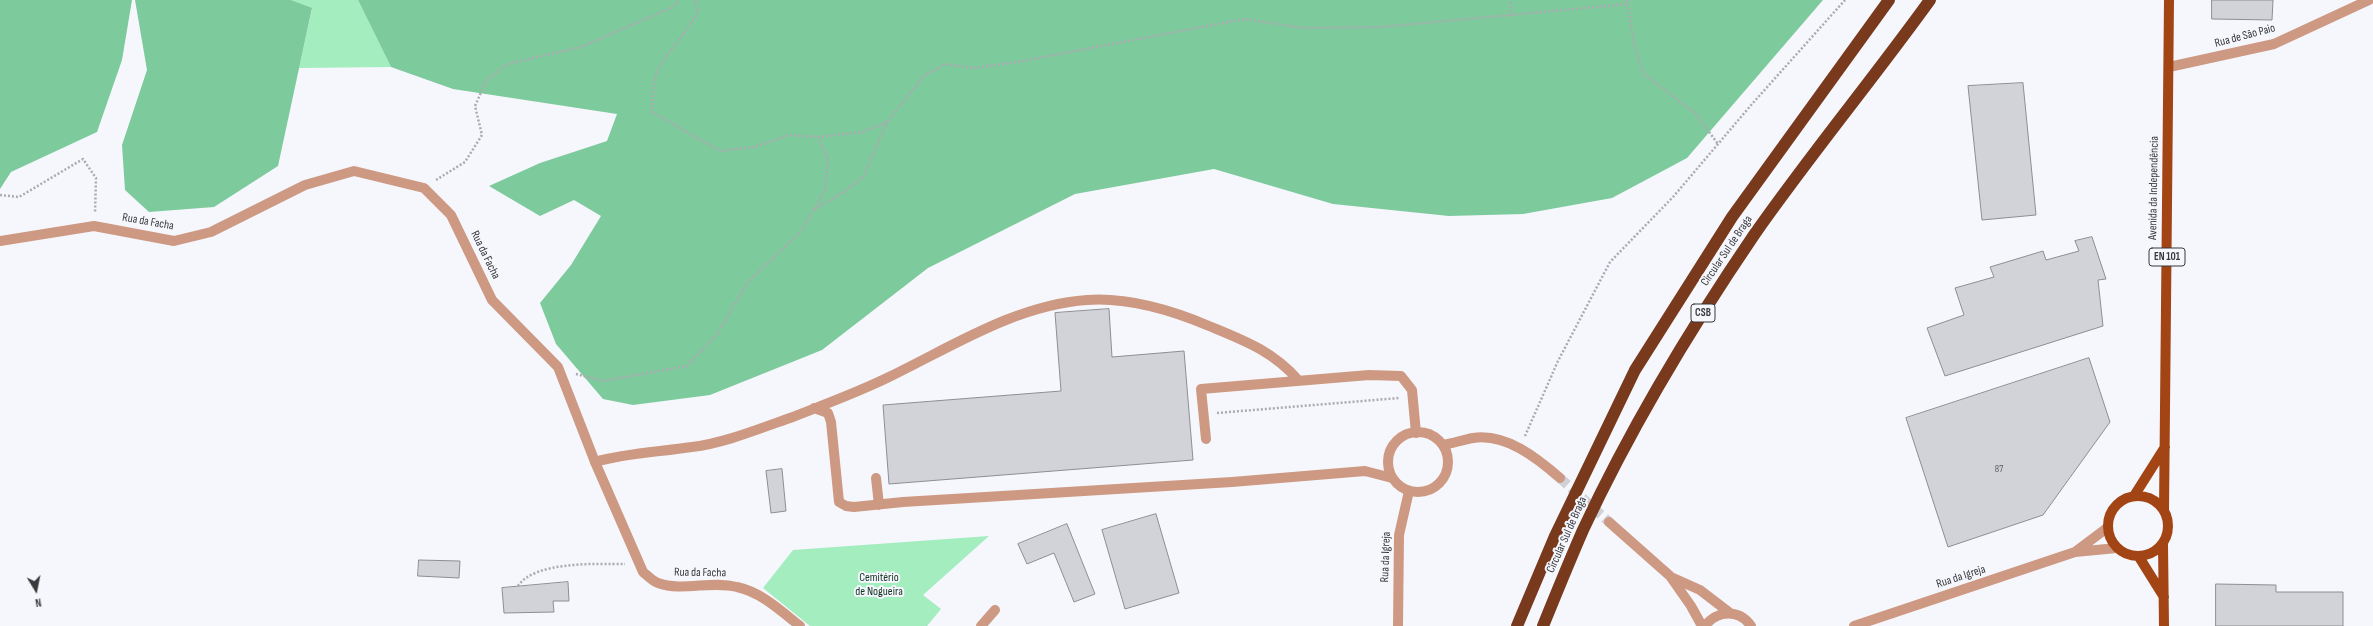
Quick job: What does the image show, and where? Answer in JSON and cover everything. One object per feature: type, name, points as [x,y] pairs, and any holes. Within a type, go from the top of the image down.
[{"type":"highway","name":"Circular Sul de Braga","points":[[1517,626],[1555,536],[1635,370],[1732,217],[1889,0]]},
{"type":"highway","name":"Circular Sul de Braga","points":[[1543,626],[1583,531],[1670,366],[1758,229],[1817,147],[1930,0]]},
{"type":"main road","name":"Avenida da Independência","points":[[2164,510],[2169,0]]},
{"type":"main road","points":[[2163,544],[2157,550],[2139,557],[2128,554],[2117,548],[2112,543],[2108,528],[2112,511],[2118,504],[2134,496],[2165,447]]},
{"type":"main road","points":[[2134,496],[2151,498],[2164,510],[2169,527],[2163,544],[2165,598],[2164,626]]},
{"type":"main road","points":[[2139,557],[2165,598]]},
{"type":"street","name":"Rua de São Paio","points":[[2169,67],[2274,44],[2369,0]]},
{"type":"street","name":"Rua da Facha","points":[[0,241],[94,226],[174,241],[211,232],[305,185],[354,172],[424,188],[451,215],[492,300],[558,368],[595,462],[643,572],[656,583],[674,586],[714,584],[737,586],[759,595],[800,626]]},
{"type":"street","points":[[595,462],[610,457],[713,443],[814,408],[891,376],[993,324],[1049,307],[1087,300],[1120,300],[1198,321],[1256,345],[1288,370],[1298,380]]},
{"type":"street","points":[[1206,439],[1201,389],[1369,375],[1401,376],[1412,390],[1416,433]]},
{"type":"street","points":[[814,408],[828,413],[831,422],[839,502],[849,507],[1364,471],[1392,478]]},
{"type":"street","points":[[1416,433],[1426,434],[1436,438],[1443,446],[1448,463],[1442,480],[1427,491],[1409,491],[1402,488],[1392,478],[1388,458],[1392,449],[1406,435],[1416,433]]},
{"type":"street","points":[[1443,446],[1474,438],[1505,441],[1540,461],[1560,478]]},
{"type":"street","points":[[876,478],[879,505]]},
{"type":"street","name":"Rua da Igreja","points":[[1398,626],[1399,535],[1409,491]]},
{"type":"street","points":[[1609,522],[1670,576],[1703,626],[1719,614],[1730,613]]},
{"type":"street","name":"Rua da Igreja","points":[[2075,552],[2108,528]]},
{"type":"street","name":"Rua da Igreja","points":[[1854,626],[2075,552],[2117,548]]},
{"type":"street","points":[[1670,576],[1700,590],[1730,613],[1740,616],[1749,624],[1757,626]]},
{"type":"street","points":[[981,626],[995,610]]},
{"type":"path","points":[[424,188],[465,162],[482,135],[475,106],[486,81],[507,64],[581,47],[672,6],[679,0]]},
{"type":"path","points":[[695,0],[698,10],[691,25],[667,56],[654,81],[652,112],[720,151],[754,147],[789,135],[818,137],[863,132],[887,122]]},
{"type":"path","points":[[1510,16],[1511,0]]},
{"type":"path","points":[[1627,0],[1634,42],[1643,73],[1695,113],[1718,144]]},
{"type":"path","points":[[1520,449],[1558,361],[1610,262],[1673,198],[1718,144],[1845,0]]},
{"type":"path","points":[[814,209],[844,192],[864,176],[887,122],[924,76],[946,64],[974,68],[1003,64],[1244,19],[1312,28],[1381,27],[1627,4]]},
{"type":"path","points":[[558,368],[602,381],[687,366],[718,333],[747,283],[802,230],[825,190],[828,158],[818,137]]},
{"type":"path","points":[[0,195],[19,197],[83,159],[96,178],[94,226]]},
{"type":"path","points":[[1204,414],[1413,397]]},
{"type":"path","points":[[518,586],[530,574],[544,570],[591,564],[632,564],[640,566]]},
{"type":"green space","points":[[0,0],[132,0],[122,60],[97,132],[11,172],[0,189]]},
{"type":"green space","points":[[135,0],[291,0],[312,8],[278,166],[214,207],[149,212],[125,190],[122,145],[147,70]]},
{"type":"green space","points":[[291,0],[358,0],[391,67],[299,68],[312,9]]},
{"type":"green space","points":[[358,0],[1823,0],[1687,158],[1612,198],[1523,214],[1449,216],[1333,204],[1214,169],[1075,194],[928,268],[822,350],[710,395],[633,405],[603,399],[556,344],[540,303],[571,265],[601,216],[574,200],[540,216],[489,186],[540,163],[607,141],[617,114],[453,89],[391,67]]},
{"type":"green space","name":"Cemitério de Nogueira","points":[[989,536],[923,595],[941,609],[927,626],[810,626],[763,588],[793,550]]},
{"type":"building","points":[[2212,0],[2273,0],[2272,20],[2212,19]]},
{"type":"building","points":[[2023,83],[2036,215],[1982,220],[1968,86]]},
{"type":"building","points":[[2092,237],[2106,279],[2098,280],[2103,326],[1945,376],[1927,328],[1964,315],[1955,288],[1994,277],[1990,267],[2043,251],[2046,260],[2079,251],[2075,241]]},
{"type":"building","points":[[1109,309],[1112,357],[1184,351],[1193,460],[889,484],[883,405],[1061,391],[1055,313]]},
{"type":"building","points":[[2089,358],[2110,422],[2043,515],[1948,547],[1906,418]]},
{"type":"building","points":[[782,469],[786,511],[771,513],[766,471]]},
{"type":"building","points":[[1156,514],[1179,593],[1125,609],[1102,530]]},
{"type":"building","points":[[1067,524],[1095,594],[1074,602],[1054,553],[1027,564],[1018,544]]},
{"type":"building","points":[[419,560],[460,561],[459,578],[418,576]]},
{"type":"building","points":[[568,582],[569,601],[553,601],[554,612],[504,613],[502,588]]},
{"type":"building","points":[[2216,584],[2276,585],[2276,592],[2343,592],[2343,626],[2216,626]]},
{"type":"tunnel","points":[[1560,478],[1609,522]]}]
